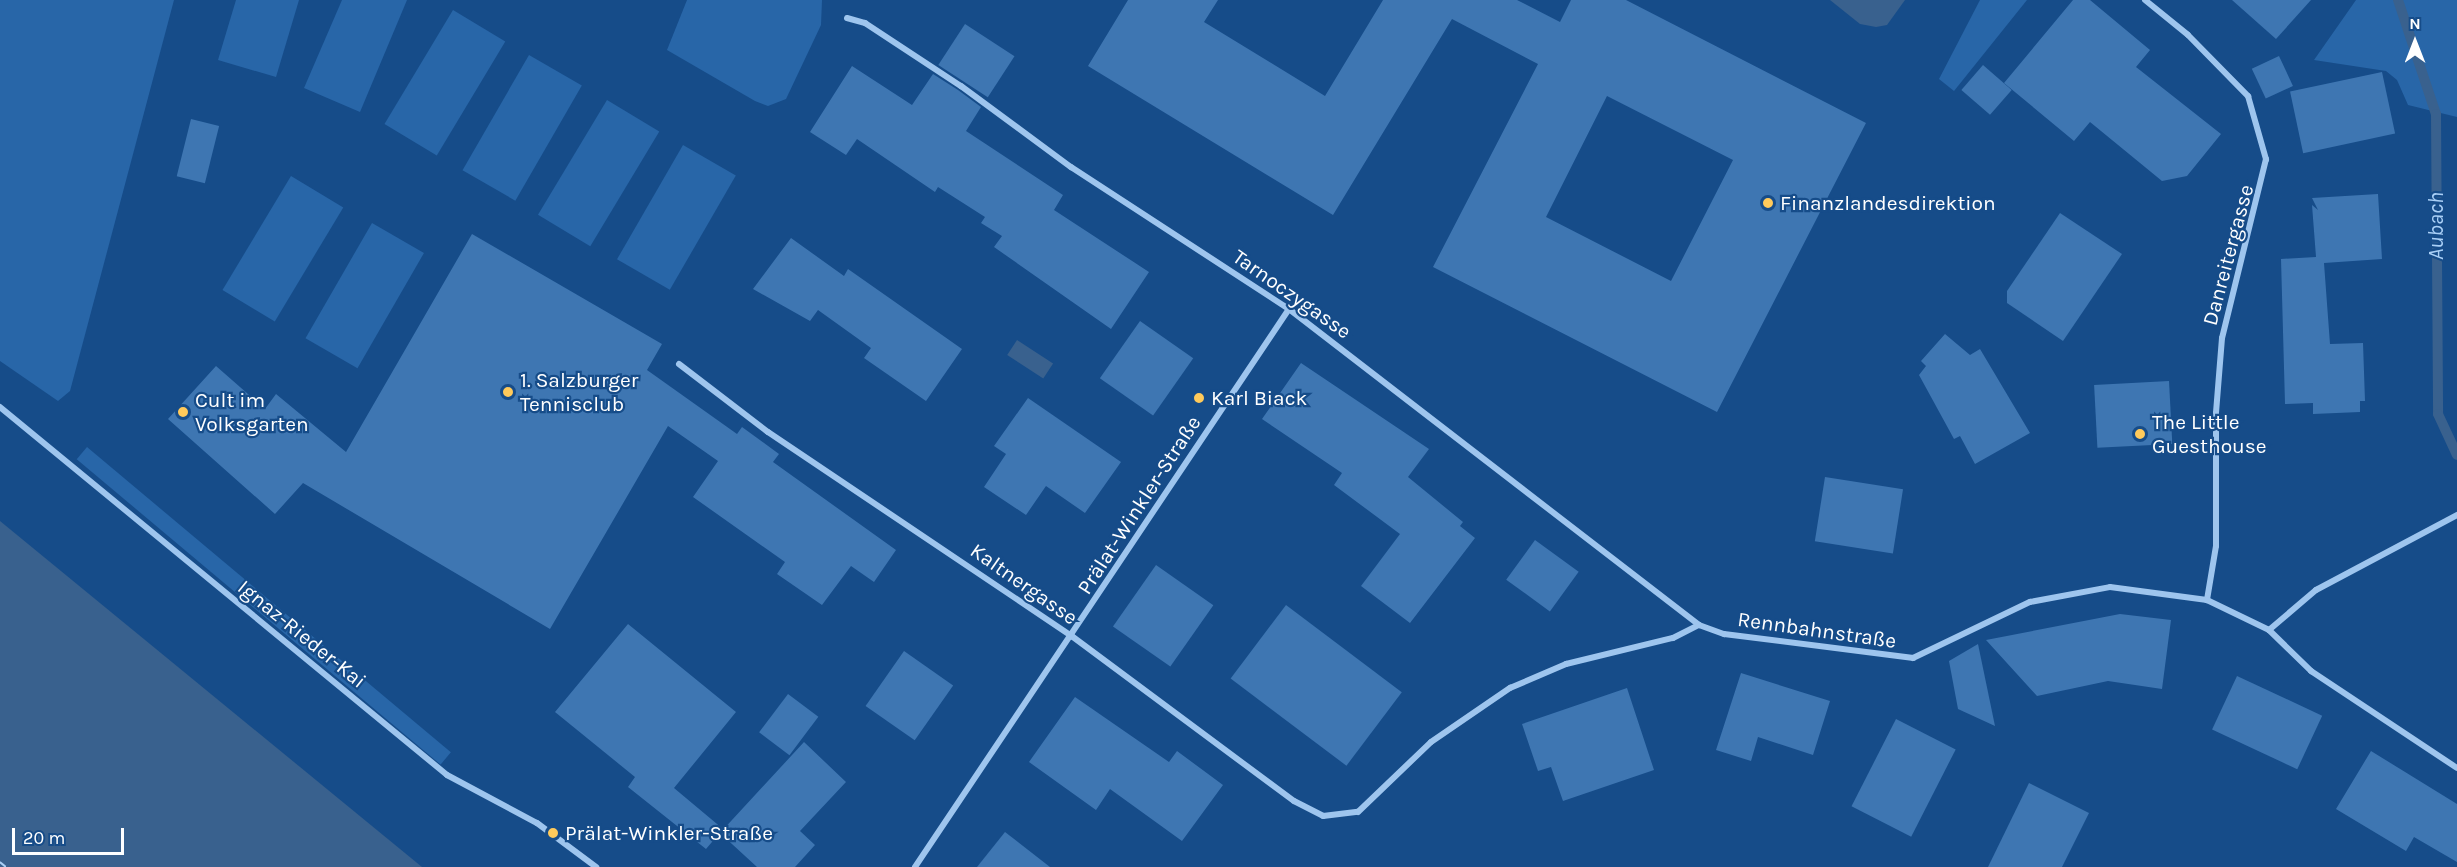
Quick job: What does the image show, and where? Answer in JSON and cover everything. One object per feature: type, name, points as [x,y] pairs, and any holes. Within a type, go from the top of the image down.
[{"type":"street","name":"Danreitergasse","points":[[2145,0],[2238,84],[2254,108],[2265,147],[2264,180],[2222,338],[2216,413],[2216,553],[2207,600]]},
{"type":"street","name":"Tarnoczygasse","points":[[847,18],[960,86],[1071,167],[1289,309],[1699,625]]},
{"type":"street","name":"Prälat-Winkler-Straße","points":[[915,867],[1073,637],[1289,309]]},
{"type":"street","name":"Kaltnergasse","points":[[679,364],[768,432],[1073,637],[1293,801],[1323,816],[1353,814],[1445,730],[1510,688],[1566,664],[1673,638],[1699,625]]},
{"type":"street","name":"Ignaz-Rieder-Kai","points":[[0,407],[447,775],[537,823],[596,867]]},
{"type":"street","points":[[2269,630],[2316,591],[2457,515]]},
{"type":"street","name":"Rennbahnstraße","points":[[1699,625],[1743,638],[1903,659],[1933,653],[2009,610],[2060,594],[2125,587],[2207,600],[2269,630],[2311,671],[2457,768]]},
{"type":"shaded area","points":[[0,0],[174,0],[70,391],[58,401],[0,361]]},
{"type":"shaded area","points":[[236,0],[299,0],[276,77],[218,60]]},
{"type":"shaded area","points":[[342,0],[407,0],[360,112],[304,88]]},
{"type":"shaded area","points":[[687,0],[822,0],[821,25],[786,99],[768,106],[755,101],[667,50]]},
{"type":"shaded area","points":[[1830,0],[1905,0],[1887,25],[1876,27],[1860,24]]},
{"type":"shaded area","points":[[1980,0],[2027,0],[1954,91],[1939,79]]},
{"type":"shaded area","points":[[2356,0],[2457,0],[2457,117],[2408,105],[2397,80],[2386,71],[2314,60]]},
{"type":"shaded area","points":[[453,10],[505,41],[437,155],[384,124]]},
{"type":"shaded area","points":[[529,55],[582,86],[515,201],[462,170]]},
{"type":"shaded area","points":[[607,100],[659,131],[590,246],[538,215]]},
{"type":"shaded area","points":[[683,145],[736,176],[670,290],[617,259]]},
{"type":"shaded area","points":[[291,176],[343,207],[275,321],[222,290]]},
{"type":"shaded area","points":[[372,223],[424,253],[357,368],[306,338]]},
{"type":"shaded area","points":[[1017,340],[1053,363],[1043,379],[1007,355]]},
{"type":"shaded area","points":[[87,447],[451,752],[441,765],[77,459]]},
{"type":"shaded area","points":[[0,521],[422,867],[0,867]]},
{"type":"building","name":"Finanzlandesdirektion","points":[[1128,0],[1218,0],[1204,22],[1325,96],[1383,0],[1517,0],[1560,22],[1571,0],[1626,0],[1866,123],[1717,412],[1433,267],[1538,64],[1452,19],[1333,215],[1088,66]],"holes":[[[1607,96],[1733,160],[1671,281],[1546,217]]]},
{"type":"building","points":[[2073,0],[2090,0],[2150,50],[2136,67],[2221,134],[2187,176],[2162,181],[2090,122],[2074,141],[2004,83]]},
{"type":"building","points":[[2232,0],[2311,0],[2276,39]]},
{"type":"building","points":[[965,24],[1014,56],[988,97],[938,65]]},
{"type":"building","points":[[2279,56],[2293,86],[2266,99],[2252,69]]},
{"type":"building","points":[[1983,65],[2012,90],[1990,115],[1961,90]]},
{"type":"building","points":[[852,66],[912,105],[933,74],[958,90],[981,107],[966,131],[1063,195],[1054,210],[1149,272],[1111,329],[994,247],[1002,236],[981,223],[985,217],[938,187],[935,192],[857,139],[846,155],[810,132]]},
{"type":"building","points":[[2382,72],[2395,134],[2303,153],[2290,92]]},
{"type":"building","points":[[191,119],[219,126],[205,183],[177,176]]},
{"type":"building","points":[[2378,194],[2382,259],[2324,263],[2330,344],[2363,343],[2365,401],[2360,401],[2360,412],[2313,414],[2313,403],[2285,404],[2281,259],[2316,257],[2312,205],[2318,210],[2312,198]]},
{"type":"building","points":[[2060,213],[2122,254],[2063,341],[2007,303],[2007,291]]},
{"type":"building","name":"1. Salzburger Tennisclub","points":[[472,234],[662,344],[647,370],[737,434],[742,427],[779,454],[773,462],[896,550],[874,582],[851,566],[822,605],[777,574],[785,562],[693,497],[718,461],[668,426],[550,629],[303,483],[275,514],[168,419],[216,366],[265,409],[276,394],[346,452]]},
{"type":"building","points":[[791,238],[844,276],[848,269],[962,349],[926,401],[864,358],[871,348],[818,310],[810,321],[753,289]]},
{"type":"building","points":[[1140,321],[1193,358],[1153,416],[1100,378]]},
{"type":"building","points":[[1945,334],[1970,355],[1980,349],[2030,433],[1975,464],[1960,436],[1954,439],[1919,375],[1926,366],[1921,361]]},
{"type":"building","points":[[1301,363],[1429,449],[1408,477],[1463,522],[1460,526],[1475,538],[1410,623],[1361,586],[1400,534],[1334,485],[1342,473],[1262,419]]},
{"type":"building","points":[[2169,381],[2172,444],[2097,448],[2094,385]]},
{"type":"building","points":[[1028,398],[1121,462],[1085,513],[1046,486],[1026,515],[984,487],[1006,454],[994,446]]},
{"type":"building","points":[[1825,477],[1903,489],[1893,554],[1815,541]]},
{"type":"building","points":[[1535,540],[1579,572],[1550,611],[1506,580]]},
{"type":"building","points":[[1156,565],[1213,605],[1170,667],[1113,626]]},
{"type":"building","points":[[1286,605],[1402,692],[1346,766],[1231,678]]},
{"type":"building","points":[[2120,614],[2171,620],[2162,689],[2108,681],[2037,696],[1986,640]]},
{"type":"building","points":[[628,624],[736,712],[674,788],[723,829],[706,849],[628,787],[635,777],[555,712]]},
{"type":"building","points":[[1978,644],[1995,726],[1958,709],[1949,661]]},
{"type":"building","points":[[904,651],[953,685],[915,740],[866,706]]},
{"type":"building","points":[[1741,673],[1830,701],[1813,755],[1758,737],[1751,761],[1716,750]]},
{"type":"building","points":[[2237,676],[2322,716],[2297,769],[2212,729]]},
{"type":"building","points":[[1627,688],[1654,770],[1563,801],[1551,767],[1538,771],[1522,724]]},
{"type":"building","points":[[788,694],[818,717],[789,755],[759,732]]},
{"type":"building","points":[[1075,697],[1169,762],[1177,751],[1223,785],[1182,841],[1110,789],[1096,810],[1029,762]]},
{"type":"building","points":[[1896,719],[1956,749],[1911,837],[1852,806]]},
{"type":"building","points":[[804,742],[846,782],[800,831],[815,845],[795,867],[757,867],[720,833]]},
{"type":"building","points":[[2371,751],[2457,804],[2457,862],[2414,837],[2406,851],[2336,809]]},
{"type":"building","points":[[2029,783],[2089,813],[2062,867],[1988,867]]},
{"type":"building","points":[[1005,832],[1050,867],[977,867]]},
{"type":"waterway","name":"Aubach","points":[[2398,0],[2436,114],[2438,414],[2457,455]]},
{"type":"ferry route","points":[[0,862],[6,867]]},
{"type":"place","name":"Finanzlandesdirektion","points":[[1768,203]]},
{"type":"place","name":"1. Salzburger Tennisclub","points":[[508,392]]},
{"type":"place","name":"Karl Biack","points":[[1199,398]]},
{"type":"place","name":"Cult im Volksgarten","points":[[183,412]]},
{"type":"place","name":"The Little Guesthouse","points":[[2140,434]]},
{"type":"place","name":"Prälat-Winkler-Straße","points":[[553,833]]}]
